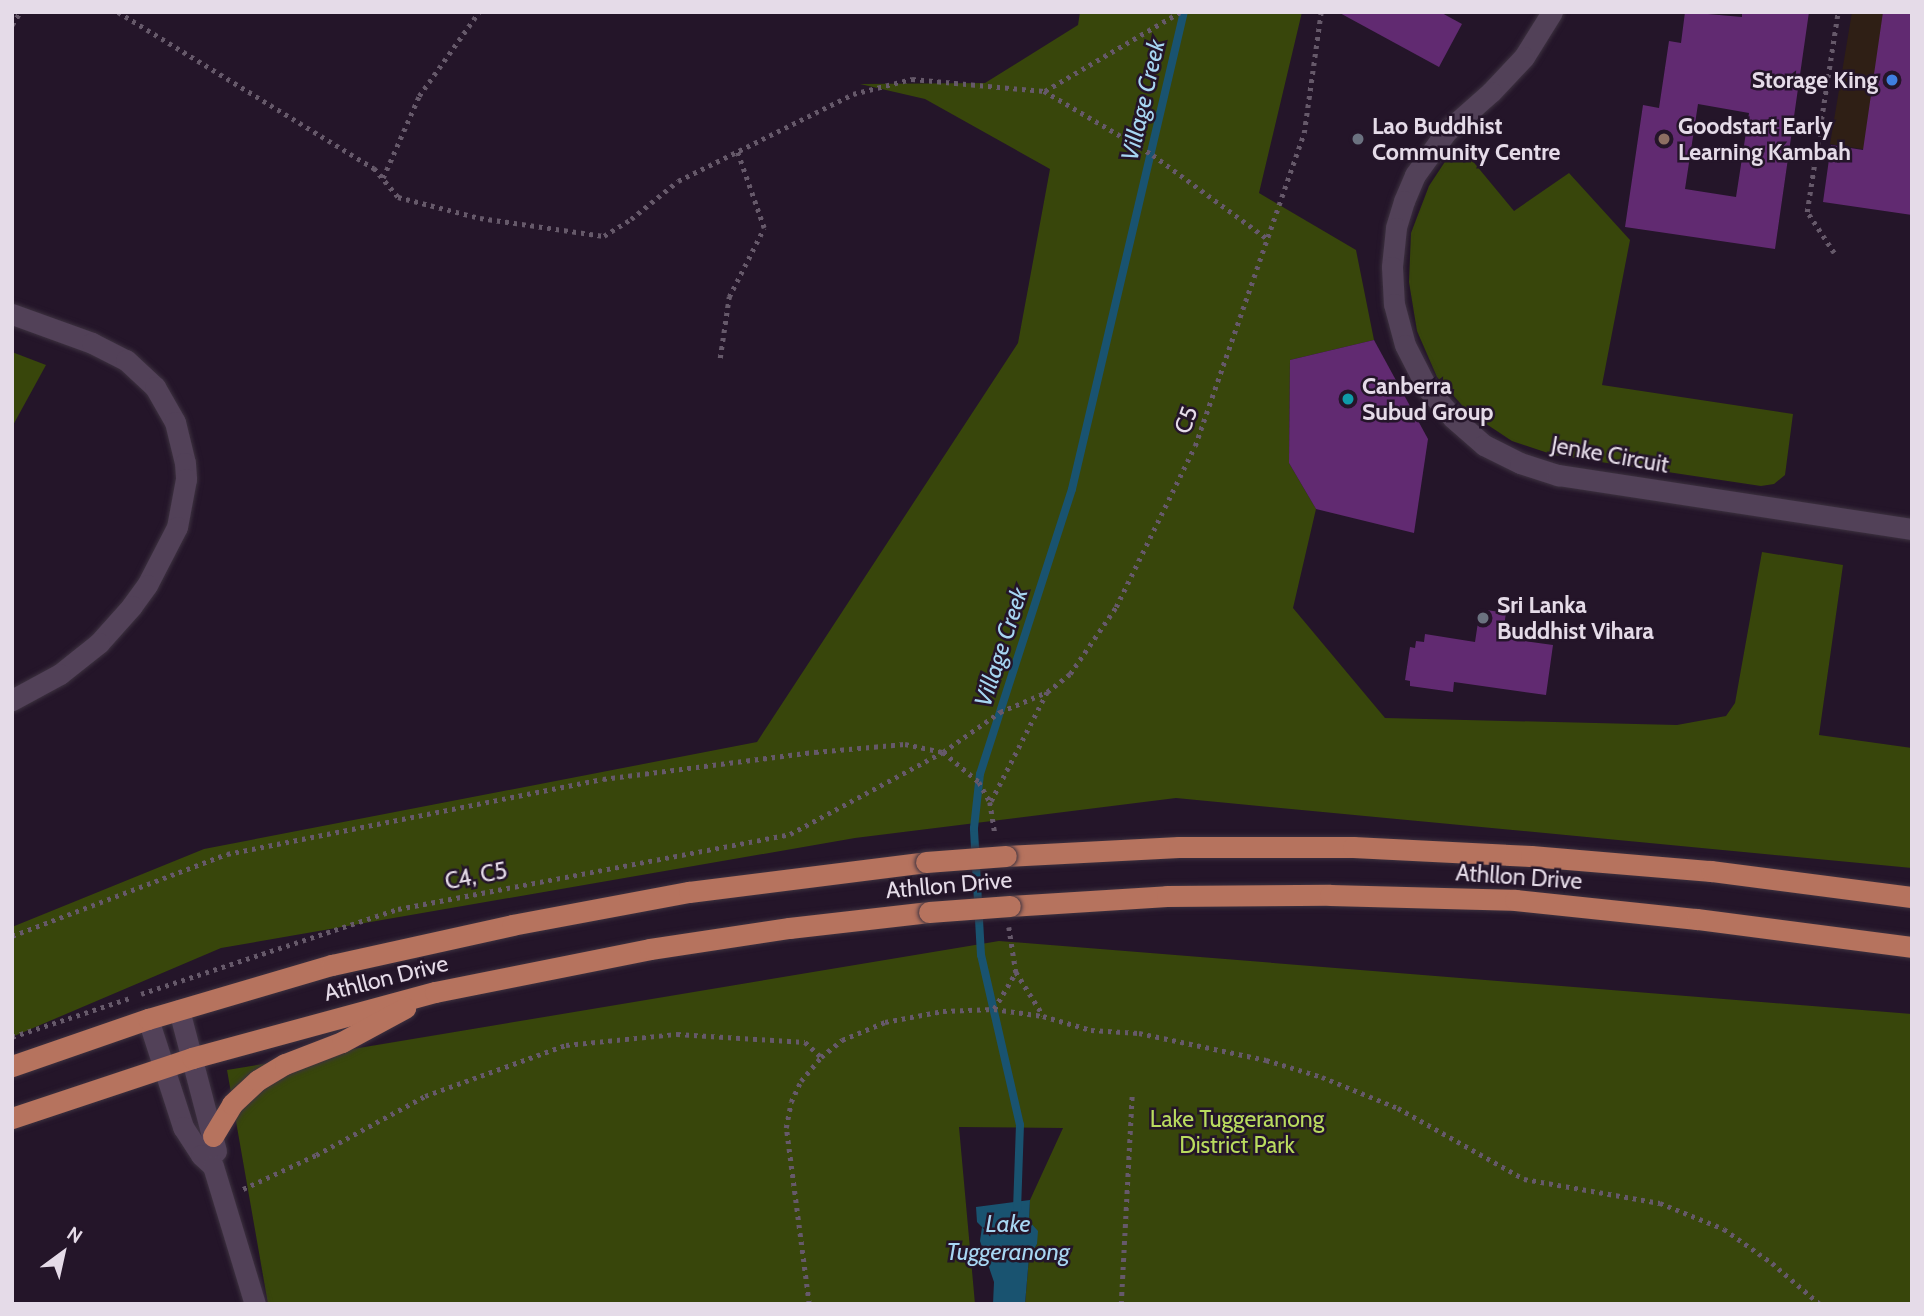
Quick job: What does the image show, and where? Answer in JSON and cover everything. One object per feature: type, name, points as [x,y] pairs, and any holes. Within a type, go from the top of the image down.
[{"type":"main road","name":"Athllon Drive","points":[[12,1066],[148,1019],[332,965],[512,925],[689,892],[926,862],[1179,847],[1394,849],[1531,856],[1711,871],[1912,897]]},
{"type":"main road","name":"Athllon Drive","points":[[12,1118],[164,1066],[435,992],[650,949],[789,928],[929,912],[1181,896],[1330,895],[1515,900],[1697,919],[1912,947]]},
{"type":"main road","points":[[213,1136],[232,1104],[258,1080],[285,1064],[342,1042],[435,992]]},
{"type":"street","name":"Jenke Circuit","points":[[1552,12],[1524,57],[1491,92],[1446,132],[1415,175],[1404,201],[1396,229],[1392,267],[1394,304],[1405,345],[1427,388],[1452,417],[1484,445],[1520,463],[1558,475],[1912,529]]},
{"type":"street","points":[[12,314],[92,343],[126,360],[155,387],[175,422],[186,463],[186,479],[177,527],[147,585],[132,606],[99,643],[60,674],[12,700]]},
{"type":"street","points":[[179,1010],[213,1136],[216,1154],[213,1166]]},
{"type":"street","points":[[148,1019],[183,1127],[201,1155],[213,1166],[255,1304]]},
{"type":"path","points":[[12,25],[20,12]]},
{"type":"path","points":[[118,12],[374,168],[398,197],[480,218],[604,236],[631,219],[678,181],[853,94],[912,79],[1044,91],[1153,155],[1269,240]]},
{"type":"path","points":[[383,178],[419,96],[478,12]]},
{"type":"path","points":[[1044,91],[1180,12]]},
{"type":"path","name":"C5","points":[[943,752],[1000,712],[1048,692],[1070,674],[1116,607],[1195,446],[1269,240],[1304,133],[1321,12]]},
{"type":"path","points":[[1834,253],[1807,212],[1838,12]]},
{"type":"path","points":[[720,358],[729,297],[764,228],[737,151]]},
{"type":"path","points":[[990,802],[1048,692]]},
{"type":"path","points":[[12,936],[227,854],[576,784],[815,751],[905,744],[943,752]]},
{"type":"path","name":"C4, C5","points":[[12,1037],[398,909],[790,834],[943,752]]},
{"type":"path","points":[[1012,945],[1016,972],[1043,1016]]},
{"type":"path","points":[[994,1009],[1016,972]]},
{"type":"path","points":[[809,1304],[786,1128],[791,1102],[801,1081],[821,1057],[842,1040],[885,1023],[943,1011],[994,1009],[1043,1016],[1091,1030],[1139,1033],[1266,1060],[1322,1076],[1398,1108],[1524,1179],[1660,1203],[1724,1229],[1772,1263],[1820,1304]]},
{"type":"path","points":[[223,1198],[316,1155],[425,1096],[566,1045],[677,1034],[805,1042],[821,1057]]},
{"type":"path","points":[[1121,1304],[1132,1093]]},
{"type":"shaded area","name":"Storage King","points":[[1852,12],[1912,12],[1912,157],[1830,144]]},
{"type":"green space","points":[[1080,12],[1302,12],[1259,193],[1356,250],[1374,340],[1290,360],[1289,463],[1316,509],[1293,608],[1385,718],[1677,725],[1726,716],[1735,703],[1762,552],[1843,565],[1819,735],[1912,748],[1912,868],[1176,798],[855,838],[221,948],[12,1037],[12,927],[204,849],[757,742],[1018,343],[1050,169],[925,99],[860,84],[985,83],[1078,25]]},
{"type":"green space","points":[[1461,147],[1514,211],[1569,173],[1630,240],[1602,385],[1793,414],[1785,475],[1774,484],[1761,486],[1554,455],[1512,441],[1468,412],[1437,377],[1417,331],[1409,282],[1411,233],[1429,186],[1450,154]]},
{"type":"green space","points":[[12,352],[46,365],[12,427]]},
{"type":"green space","name":"Lake Tuggeranong District Park","points":[[999,941],[1912,1014],[1912,1304],[1025,1304],[1029,1257],[1037,1244],[1029,1221],[1030,1200],[1063,1128],[959,1127],[975,1304],[268,1304],[227,1070]]},
{"type":"water","name":"Lake Tuggeranong","points":[[1030,1200],[1029,1221],[1038,1231],[1037,1244],[1029,1257],[1025,1304],[993,1304],[994,1282],[980,1241],[982,1227],[977,1222],[976,1207]]},
{"type":"building","points":[[1338,12],[1440,12],[1462,24],[1439,67]]},
{"type":"building","points":[[1685,12],[1742,17],[1742,12],[1809,12],[1775,249],[1625,227],[1643,105],[1659,108],[1669,41],[1681,43]],"holes":[[[1698,104],[1749,113],[1736,197],[1685,189]]]},
{"type":"building","points":[[1883,12],[1912,12],[1912,215],[1823,202],[1831,145],[1863,150]]},
{"type":"building","name":"Canberra Subud Group","points":[[1374,340],[1428,439],[1414,533],[1316,509],[1289,463],[1290,360]]},
{"type":"building","points":[[1480,609],[1506,613],[1502,638],[1553,645],[1546,695],[1454,682],[1453,692],[1410,686],[1410,681],[1405,680],[1410,647],[1415,648],[1416,641],[1424,642],[1425,634],[1475,642]]},
{"type":"waterway","name":"Village Creek","points":[[1017,1210],[1020,1125],[981,955],[974,828],[980,774],[1072,489],[1184,12]]},
{"type":"place","name":"Storage King","points":[[1892,80]]},
{"type":"place","name":"Lao Buddhist Community Centre","points":[[1358,139]]},
{"type":"place","name":"Goodstart Early Learning Kambah","points":[[1664,139]]},
{"type":"place","name":"Canberra Subud Group","points":[[1348,399]]},
{"type":"place","name":"Sri Lanka Buddhist Vihara","points":[[1483,618]]}]
